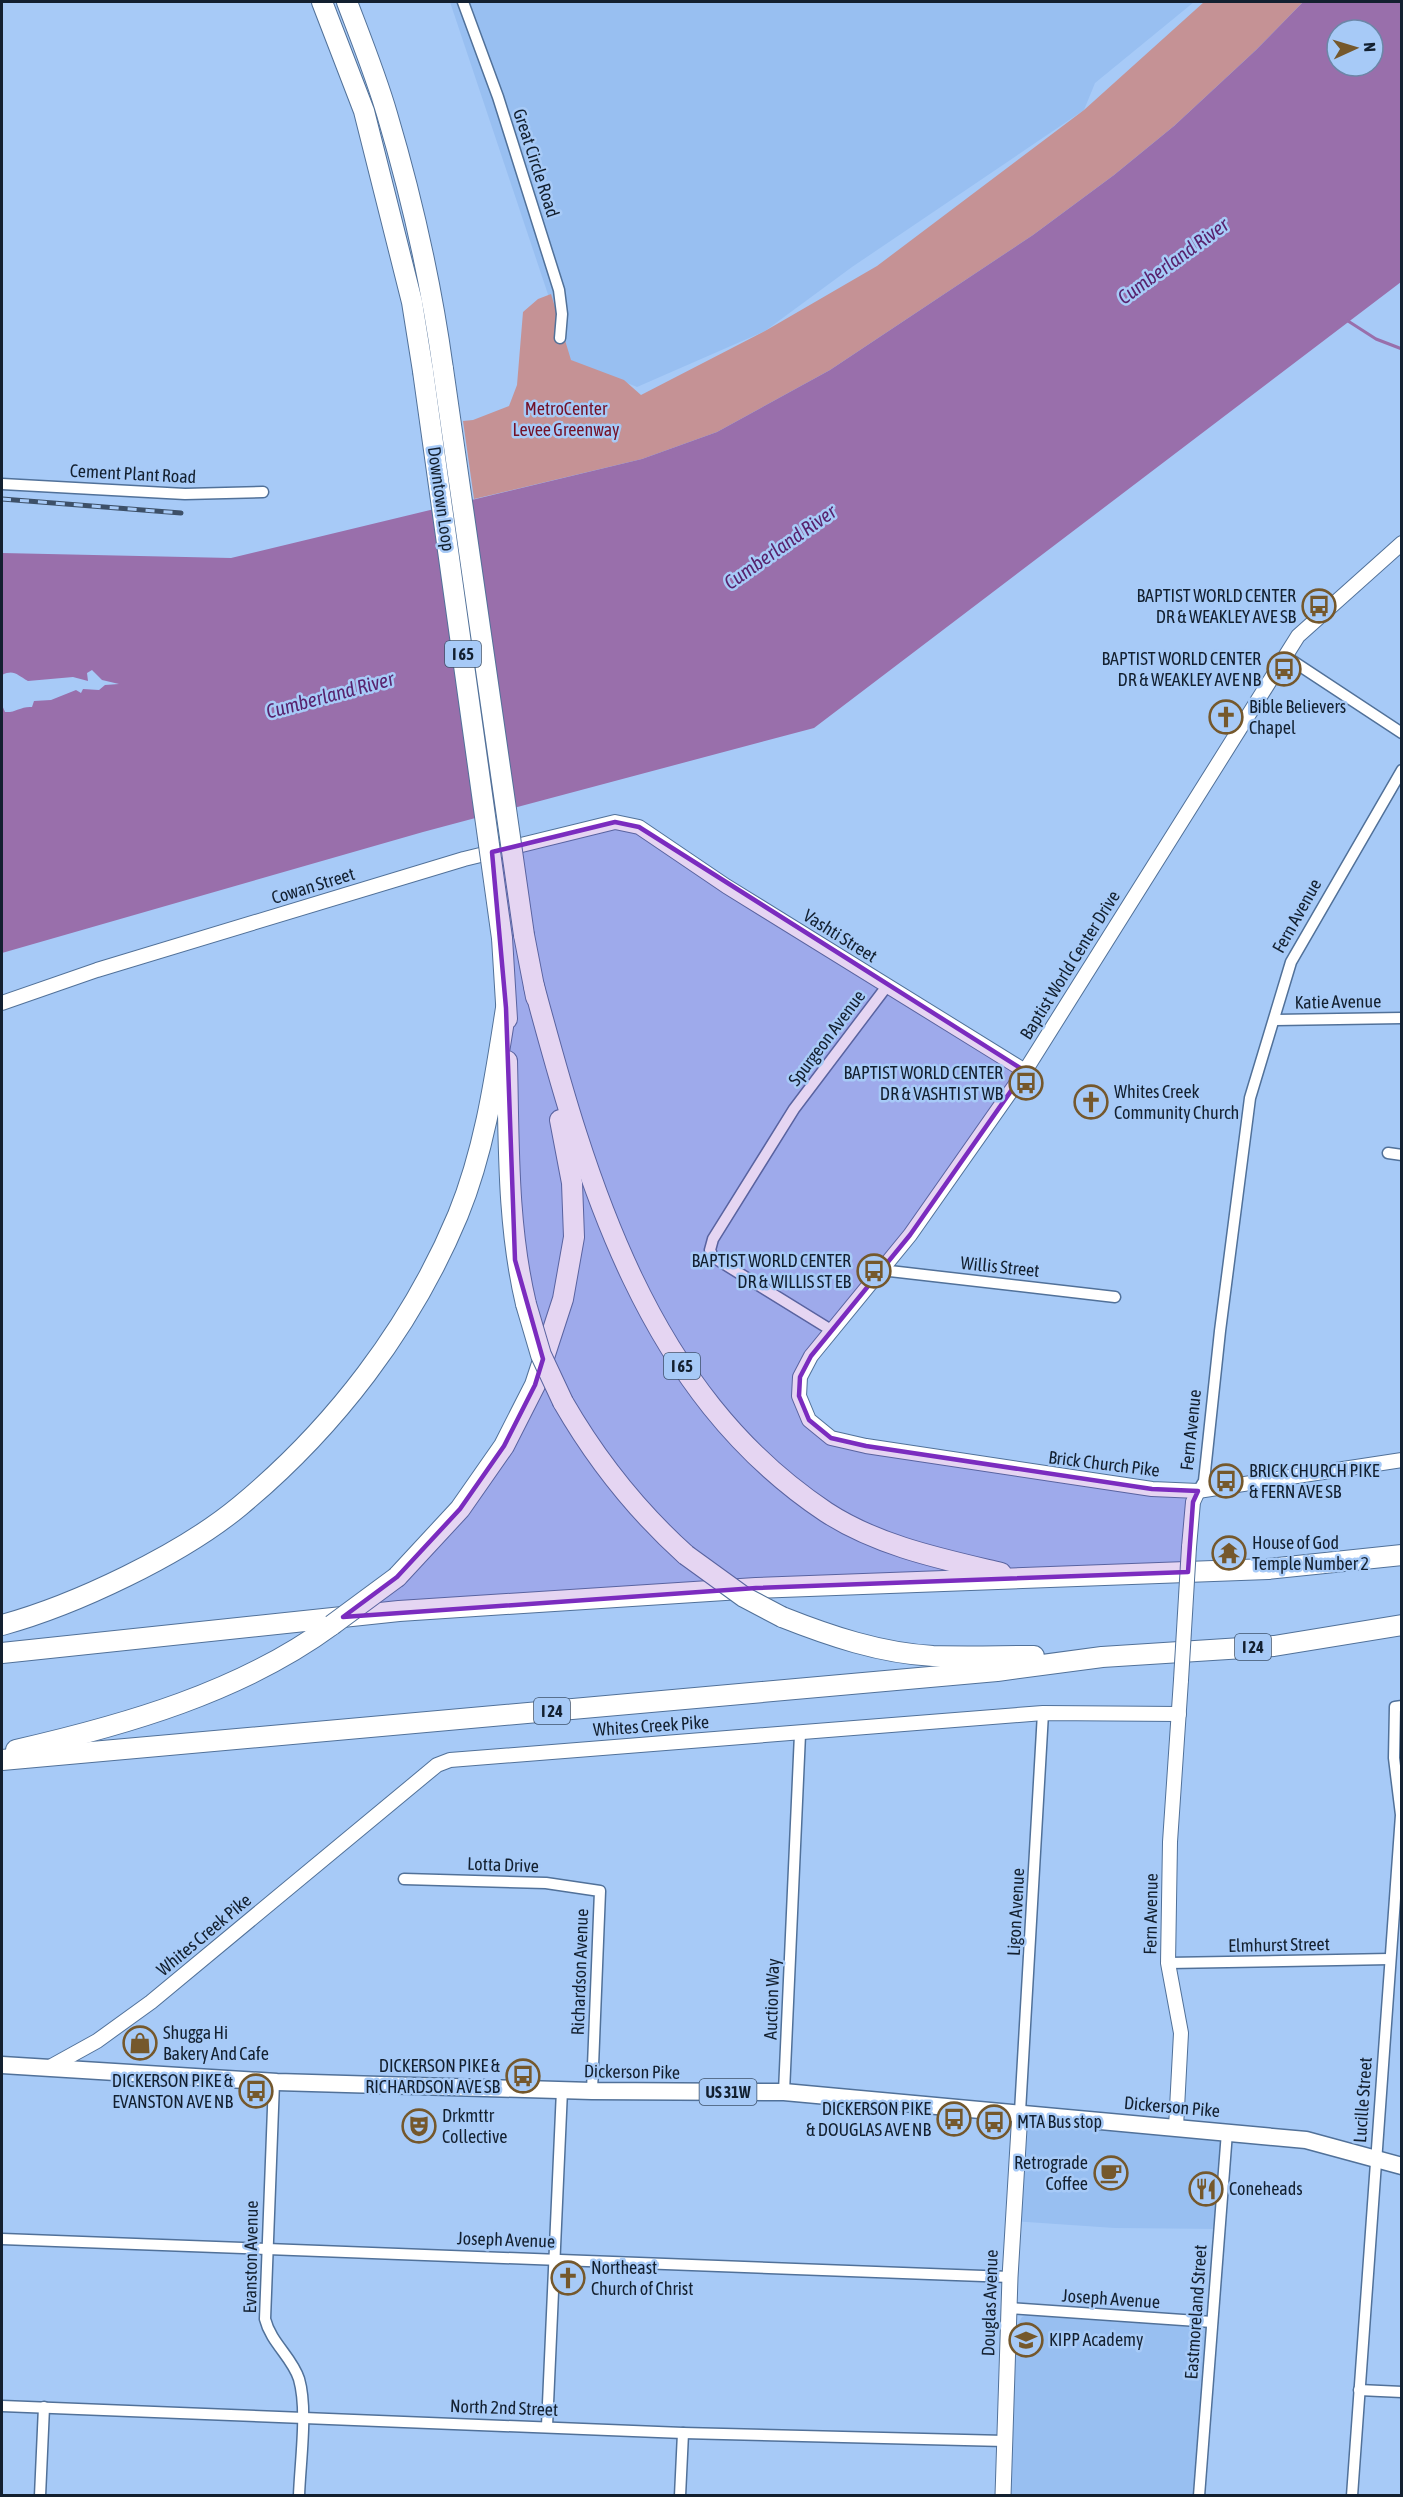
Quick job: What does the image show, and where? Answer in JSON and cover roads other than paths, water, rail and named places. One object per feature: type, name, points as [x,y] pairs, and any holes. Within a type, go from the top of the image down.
[{"type":"highway","name":"Downtown Loop","points":[[322,2],[364,111],[410,291],[502,938],[506,1008]]},
{"type":"highway","name":"Downtown Loop","points":[[347,2],[387,111],[414,211],[433,295],[524,935],[534,986]]},
{"type":"highway","points":[[2,1753],[130,1719],[230,1684],[302,1647],[397,1577],[460,1509],[504,1446],[535,1385],[563,1299],[574,1237],[572,1183],[534,986]]},
{"type":"highway","name":"I 65","points":[[534,986],[581,1154],[624,1262],[660,1332],[690,1379],[728,1429],[773,1471],[827,1512],[848,1523],[880,1539],[946,1560],[1018,1577]]},
{"type":"highway","points":[[2,1625],[64,1604],[123,1577],[180,1546],[238,1508],[289,1462],[336,1412],[383,1351],[418,1294],[458,1215],[480,1151],[494,1089],[506,1008]]},
{"type":"highway","name":"I 65","points":[[506,1008],[510,1195],[515,1260],[526,1304],[541,1355],[590,1448],[621,1489],[653,1525],[686,1555],[744,1597],[782,1617],[828,1635],[871,1647],[931,1656],[1102,1657]]},
{"type":"highway","points":[[2,1653],[410,1610],[744,1589],[1268,1569],[1401,1555]]},
{"type":"highway","name":"I 24","points":[[2,1760],[997,1671],[1102,1657],[1274,1646],[1401,1625]]},
{"type":"main road","name":"Dickerson Pike","points":[[2,2065],[274,2082],[592,2091],[784,2092],[1306,2140],[1376,2157],[1401,2166]]},
{"type":"main road","name":"Douglas Avenue","points":[[1003,2496],[1010,2277],[1020,2112]]},
{"type":"street","name":"Great Circle Road","points":[[463,2],[498,97],[559,290],[562,314],[560,338]]},
{"type":"street","name":"Cement Plant Road","points":[[2,484],[184,494],[263,492]]},
{"type":"street","name":"Baptist World Center Drive","points":[[809,1420],[798,1396],[800,1377],[811,1356],[910,1235],[1024,1071],[1298,636],[1401,543]]},
{"type":"street","points":[[1284,657],[1401,733]]},
{"type":"street","name":"Fern Avenue","points":[[1176,2127],[1181,2033],[1168,1964],[1170,1842],[1192,1502],[1204,1481],[1220,1331],[1250,1098],[1291,962],[1401,770]]},
{"type":"street","name":"Cowan Street","points":[[2,1003],[86,973],[464,859],[615,822],[639,827]]},
{"type":"street","name":"Vashti Street","points":[[639,827],[726,886],[1024,1071]]},
{"type":"street","name":"Spurgeon Avenue","points":[[831,1330],[713,1257],[710,1250],[713,1239],[794,1109],[886,986]]},
{"type":"street","name":"Katie Avenue","points":[[1275,1020],[1401,1018]]},
{"type":"street","points":[[1388,1153],[1401,1155]]},
{"type":"street","name":"Willis Street","points":[[881,1270],[1115,1297]]},
{"type":"street","name":"Brick Church Pike","points":[[809,1420],[831,1438],[866,1446],[1152,1489],[1198,1491],[1401,1460]]},
{"type":"street","name":"Lucille Street","points":[[1352,2496],[1390,1959],[1397,1913],[1401,1815],[1394,1758],[1398,1706]]},
{"type":"street","name":"Whites Creek Pike","points":[[50,2067],[97,2041],[151,2002],[437,1765],[450,1760],[1043,1713],[1179,1714]]},
{"type":"street","name":"Ligon Avenue","points":[[1020,2112],[1043,1713]]},
{"type":"street","name":"Auction Way","points":[[784,2092],[800,1734]]},
{"type":"street","name":"Lotta Drive","points":[[404,1880],[542,1883],[600,1891]]},
{"type":"street","name":"Richardson Avenue","points":[[592,2091],[600,1891]]},
{"type":"street","name":"Elmhurst Street","points":[[1168,1964],[1390,1959]]},
{"type":"street","name":"Evanston Avenue","points":[[274,2082],[265,2319],[268,2333],[298,2377],[304,2399],[299,2496]]},
{"type":"street","points":[[547,2426],[562,2090]]},
{"type":"street","name":"Eastmoreland Street","points":[[1199,2496],[1227,2132]]},
{"type":"street","name":"Joseph Avenue","points":[[2,2239],[556,2258],[1010,2277]]},
{"type":"street","name":"Joseph Avenue","points":[[1009,2308],[1212,2322]]},
{"type":"street","points":[[1359,2390],[1401,2392]]},
{"type":"street","name":"North 2nd Street","points":[[2,2406],[683,2433],[1005,2441]]},
{"type":"street","points":[[40,2496],[44,2407]]},
{"type":"street","points":[[680,2496],[683,2433]]},
{"type":"water","name":"Cumberland River","points":[[1303,2],[1401,2],[1401,282],[814,728],[423,832],[2,953],[2,705],[5,712],[12,712],[32,707],[34,701],[51,700],[76,690],[81,693],[83,689],[99,690],[105,685],[119,684],[102,680],[92,670],[87,673],[88,681],[73,677],[28,681],[13,673],[2,675],[2,553],[231,558],[642,459],[717,432],[830,370],[1033,235],[1114,175],[1174,126],[1256,50]]},
{"type":"waterway","points":[[1348,321],[1376,339],[1402,349]]},
{"type":"railway","points":[[2,499],[181,513]]},
{"type":"place","name":"BAPTIST WORLD CENTER DR & WEAKLEY AVE SB","points":[[1319,606]]},
{"type":"place","name":"BAPTIST WORLD CENTER DR & WEAKLEY AVE NB","points":[[1284,669]]},
{"type":"place","name":"Bible Believers Chapel","points":[[1226,717]]},
{"type":"place","name":"BAPTIST WORLD CENTER DR & VASHTI ST WB","points":[[1026,1083]]},
{"type":"place","name":"Whites Creek Community Church","points":[[1091,1102]]},
{"type":"place","name":"BAPTIST WORLD CENTER DR & WILLIS ST EB","points":[[874,1271]]},
{"type":"place","name":"BRICK CHURCH PIKE & FERN AVE SB","points":[[1226,1481]]},
{"type":"place","name":"House of God Temple Number 2","points":[[1229,1553]]},
{"type":"place","name":"Shugga Hi Bakery And Cafe","points":[[140,2043]]},
{"type":"place","name":"DICKERSON PIKE & RICHARDSON AVE SB","points":[[523,2076]]},
{"type":"place","name":"DICKERSON PIKE & EVANSTON AVE NB","points":[[256,2091]]},
{"type":"place","name":"DICKERSON PIKE & DOUGLAS AVE NB","points":[[954,2119]]},
{"type":"place","name":"MTA Bus stop","points":[[994,2122]]},
{"type":"place","name":"Drkmttr Collective","points":[[419,2126]]},
{"type":"place","name":"Retrograde Coffee","points":[[1111,2173]]},
{"type":"place","name":"Coneheads","points":[[1206,2189]]},
{"type":"place","name":"Northeast Church of Christ","points":[[568,2278]]},
{"type":"place","name":"KIPP Academy","points":[[1026,2340]]},
{"type":"park label","name":"MetroCenter Levee Greenway","points":[[566,419]]}]
